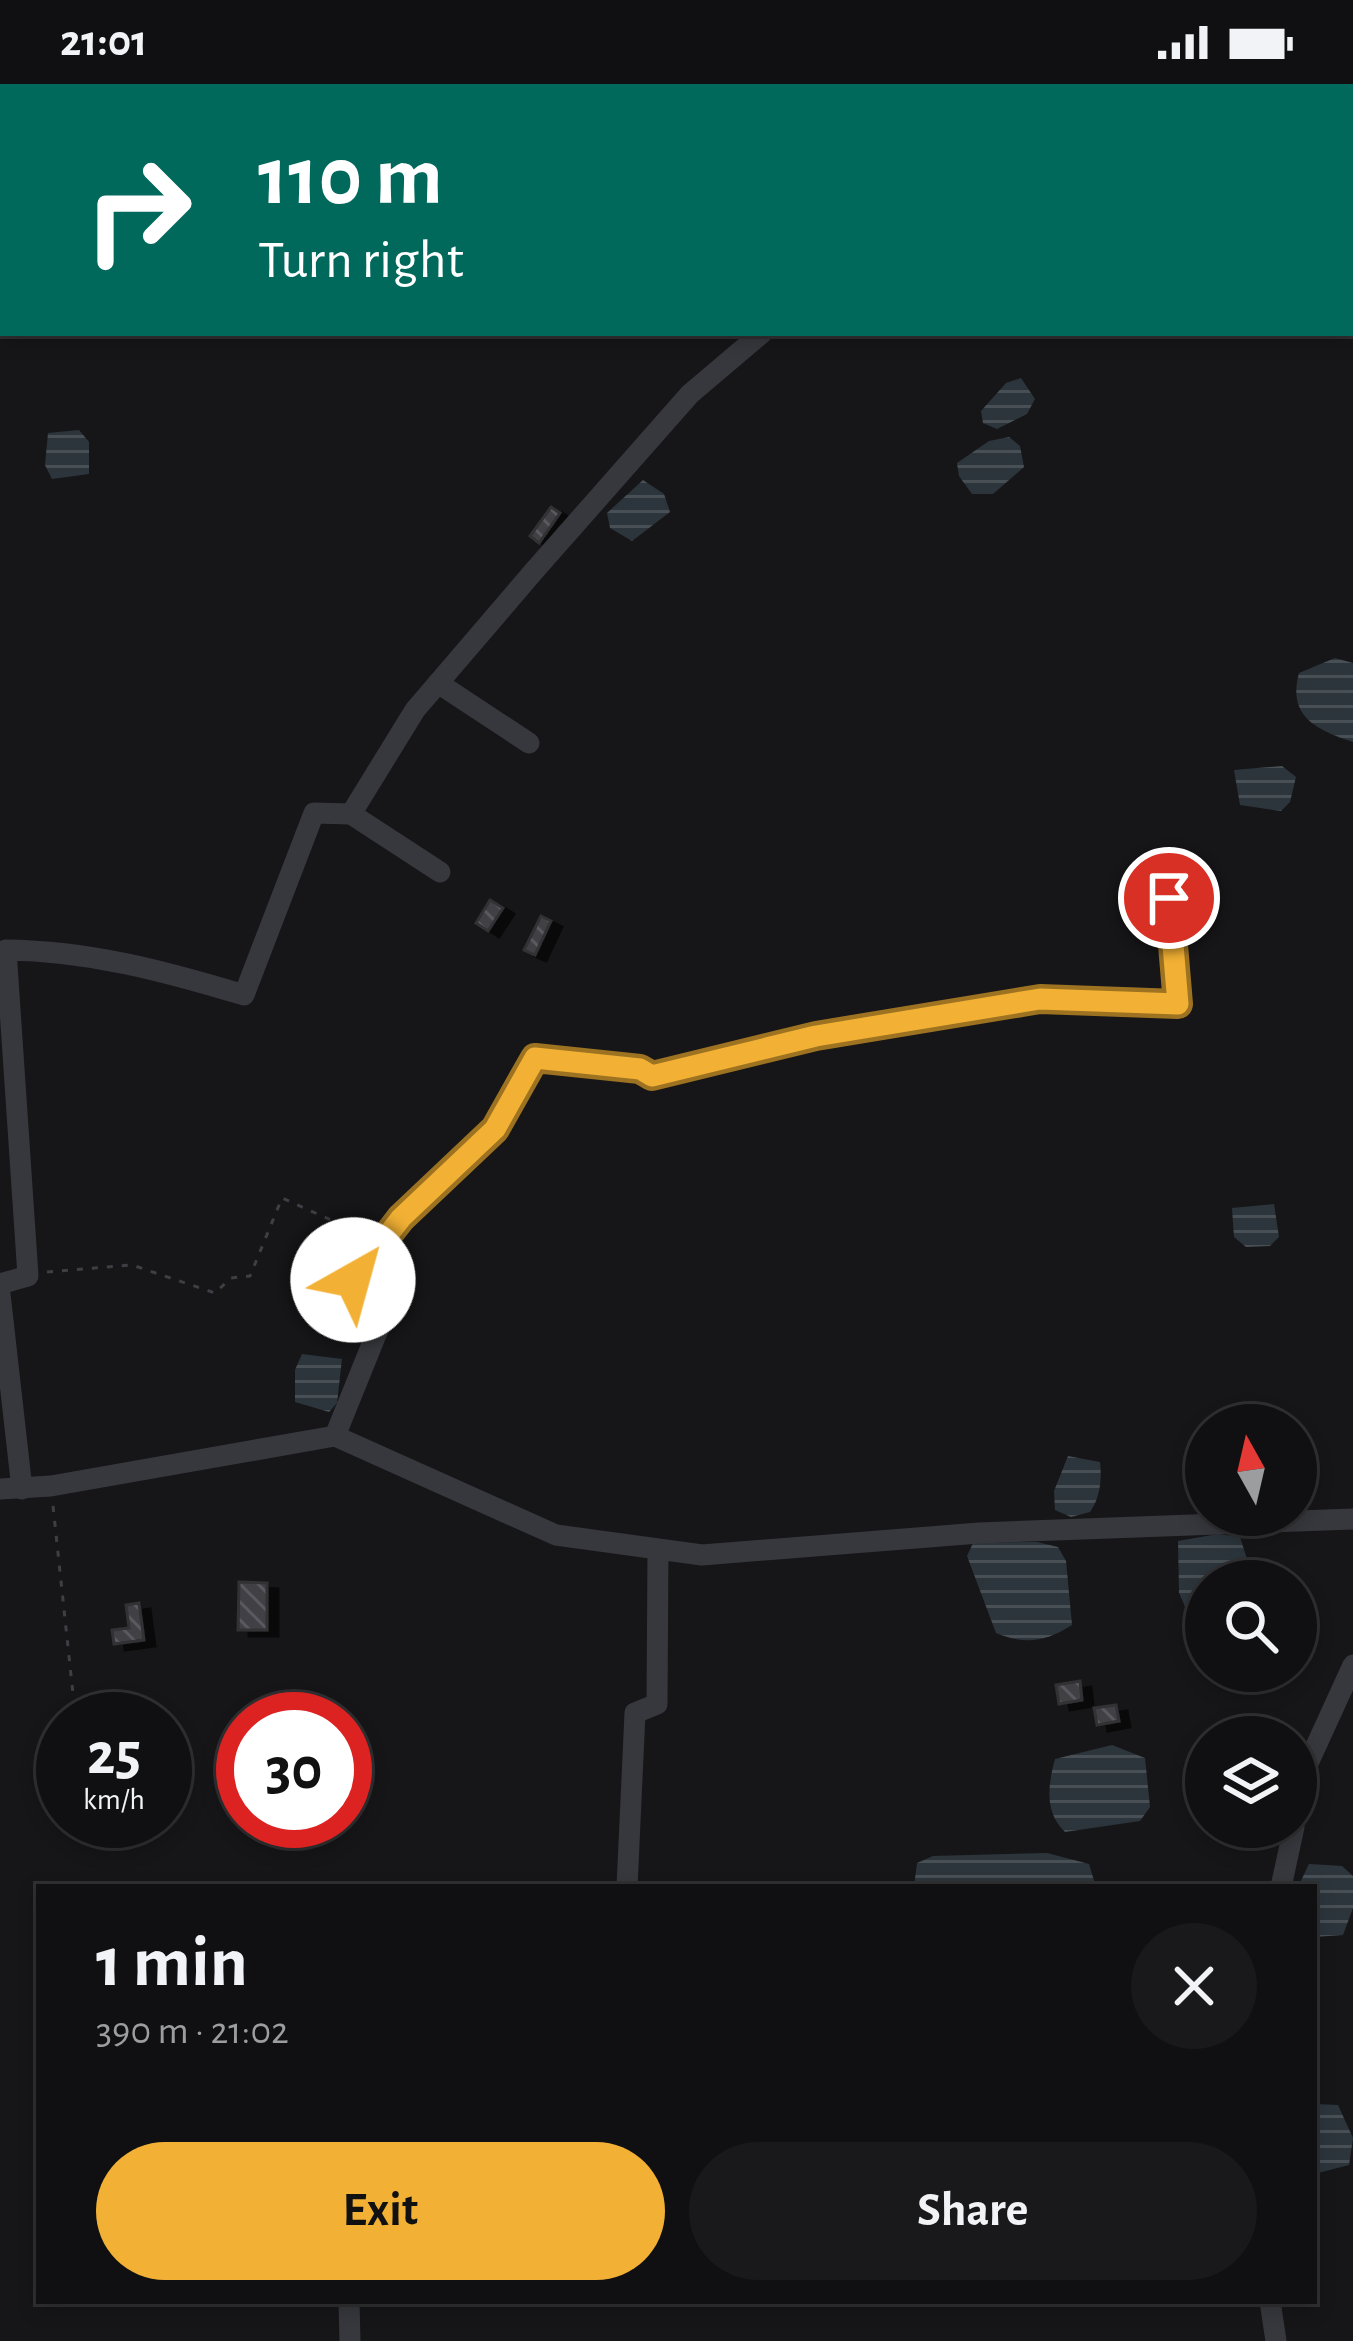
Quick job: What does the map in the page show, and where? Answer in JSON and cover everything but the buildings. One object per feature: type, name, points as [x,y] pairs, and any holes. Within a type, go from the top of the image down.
[{"type":"street","points":[[351,814],[438,683],[690,394],[758,336]]},
{"type":"street","points":[[438,683],[529,742]]},
{"type":"street","points":[[0,1284],[28,1276],[7,950],[134,962],[244,995],[314,813],[351,814],[440,872]]},
{"type":"street","points":[[335,1436],[390,1300],[353,1280],[382,1243],[495,1129],[535,1058],[640,1069],[652,1076],[816,1036],[1040,999],[1178,1004],[1169,898]]},
{"type":"street","points":[[0,1294],[11,1489],[335,1436],[556,1535],[703,1555],[979,1533],[1311,1517],[1353,1520]]},
{"type":"street","points":[[627,1884],[635,1713],[657,1704],[658,1549]]},
{"type":"street","points":[[1317,1744],[1353,1665]]},
{"type":"street","points":[[1282,1884],[1289,1848]]},
{"type":"street","points":[[349,2304],[350,2341]]},
{"type":"street","points":[[1270,2304],[1276,2341]]},
{"type":"path","points":[[28,1276],[116,1263],[159,1270],[215,1293],[232,1277],[250,1276],[281,1198],[382,1243]]},
{"type":"path","points":[[51,1486],[73,1692]]},
{"type":"shaded area","points":[[1021,378],[1035,399],[1027,414],[997,429],[983,423],[981,411],[1006,383]]},
{"type":"shaded area","points":[[79,430],[89,442],[89,474],[52,479],[45,465],[48,433]]},
{"type":"shaded area","points":[[1009,437],[1020,446],[1024,467],[993,494],[972,494],[959,476],[957,463],[989,441]]},
{"type":"shaded area","points":[[643,480],[664,494],[670,512],[632,541],[610,528],[607,513]]},
{"type":"shaded area","points":[[1335,658],[1353,663],[1353,742],[1308,720],[1297,701],[1299,673]]},
{"type":"shaded area","points":[[1282,766],[1296,777],[1290,802],[1281,811],[1240,805],[1234,770]]},
{"type":"shaded area","points":[[1274,1204],[1279,1237],[1270,1246],[1246,1247],[1234,1237],[1232,1208]]},
{"type":"shaded area","points":[[302,1354],[342,1359],[337,1403],[329,1412],[295,1402],[295,1370]]},
{"type":"shaded area","points":[[1068,1456],[1100,1462],[1101,1469],[1100,1488],[1090,1512],[1071,1517],[1055,1510],[1054,1491]]},
{"type":"shaded area","points":[[1240,1537],[1247,1560],[1185,1560],[1185,1606],[1179,1593],[1178,1541]]},
{"type":"shaded area","points":[[1037,1542],[1058,1547],[1066,1561],[1072,1625],[1035,1640],[996,1633],[967,1556],[973,1543]]},
{"type":"shaded area","points":[[1112,1745],[1145,1758],[1150,1807],[1140,1821],[1065,1832],[1051,1807],[1055,1759]]},
{"type":"shaded area","points":[[1047,1853],[1089,1864],[1095,1884],[914,1884],[917,1863],[933,1856]]},
{"type":"shaded area","points":[[1309,1864],[1342,1866],[1353,1876],[1353,1908],[1343,1935],[1317,1937],[1317,1884],[1299,1884]]},
{"type":"shaded area","points":[[1317,2104],[1338,2105],[1353,2138],[1349,2165],[1317,2173]]},
{"type":"route","points":[[353,1280],[401,1218],[495,1129],[535,1058],[640,1069],[652,1076],[816,1036],[1040,999],[1178,1004],[1169,898]]}]
